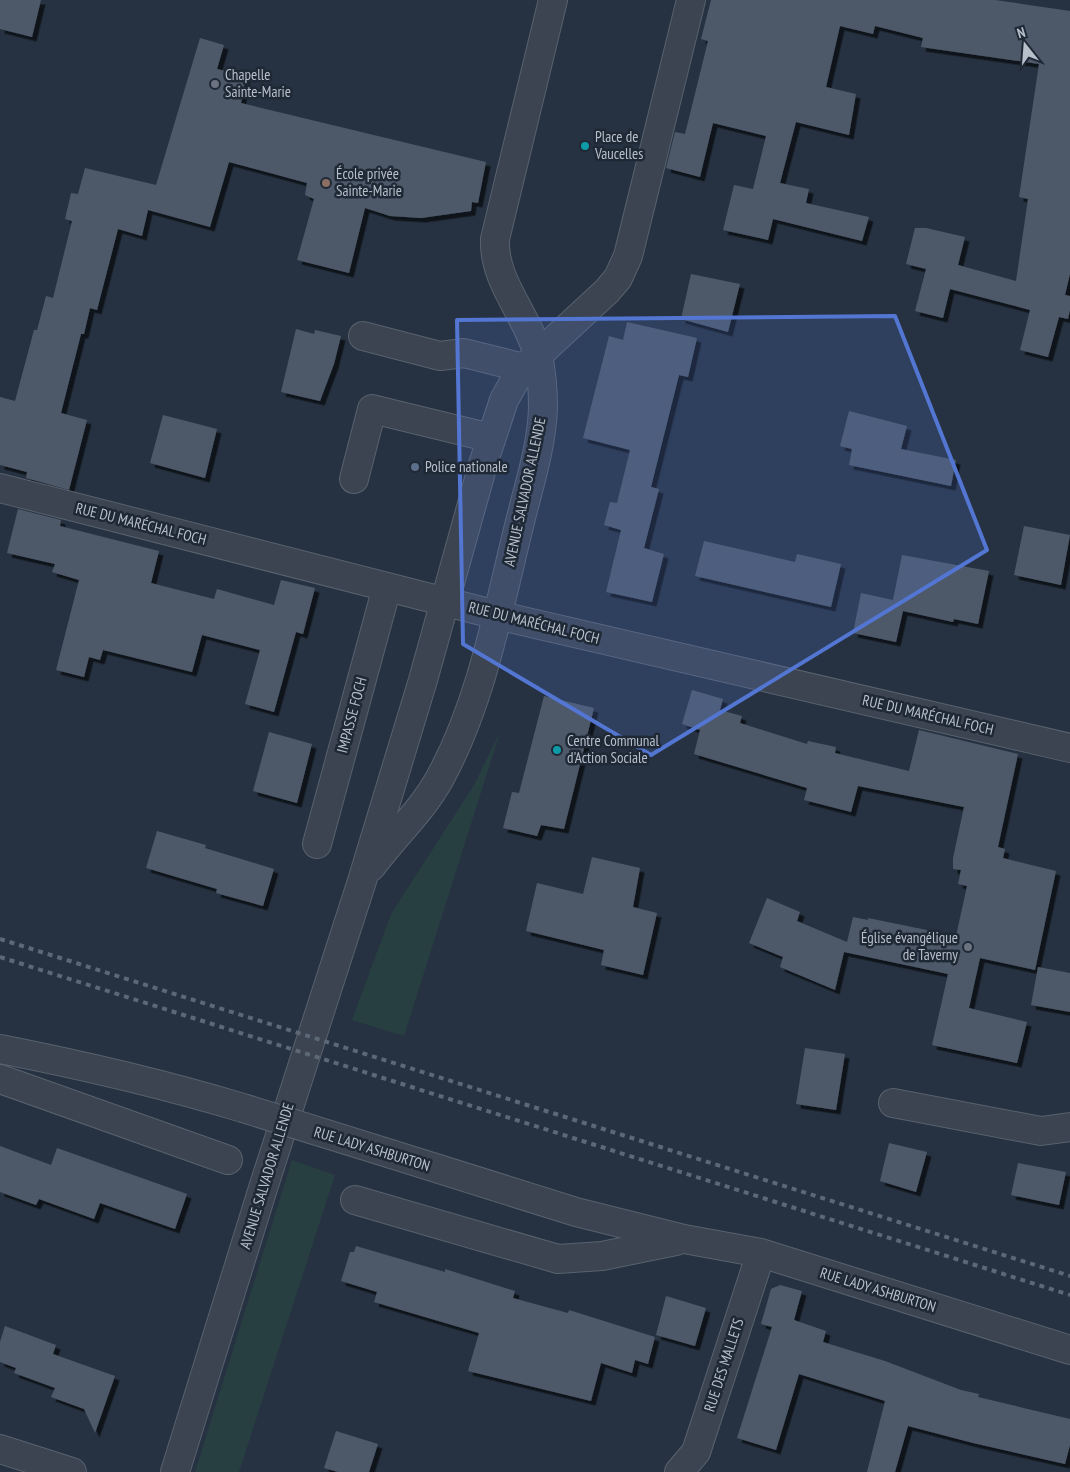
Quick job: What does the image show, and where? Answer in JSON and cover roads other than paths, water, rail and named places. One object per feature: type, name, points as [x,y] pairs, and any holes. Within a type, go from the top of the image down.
[{"type":"street","points":[[531,361],[495,258],[494,239],[554,0]]},
{"type":"street","points":[[363,336],[440,356],[464,353],[531,361],[607,291],[618,278],[628,256],[691,0]]},
{"type":"street","name":"AVENUE SALVADOR ALLENDE","points":[[175,1472],[264,1185],[362,881],[423,680],[491,438],[504,400],[514,382],[531,361]]},
{"type":"street","name":"AVENUE SALVADOR ALLENDE","points":[[362,881],[420,808],[439,780],[461,736],[497,615],[537,449],[543,408],[531,361]]},
{"type":"street","points":[[354,479],[372,409],[491,438]]},
{"type":"street","name":"RUE DU MARÉCHAL FOCH","points":[[0,488],[497,615],[1070,748]]},
{"type":"street","name":"IMPASSE FOCH","points":[[317,844],[387,586]]},
{"type":"street","name":"RUE LADY ASHBURTON","points":[[0,1049],[154,1084],[242,1108],[576,1212],[684,1239],[761,1253],[1070,1350]]},
{"type":"street","points":[[0,1079],[228,1160]]},
{"type":"street","points":[[893,1103],[1041,1131],[1070,1127]]},
{"type":"street","name":"RUE LADY ASHBURTON","points":[[355,1200],[558,1259],[602,1256],[684,1239]]},
{"type":"street","name":"RUE DES MALLETS","points":[[679,1472],[696,1452],[761,1253]]},
{"type":"street","points":[[0,1448],[72,1472]]},
{"type":"railway","points":[[0,939],[1070,1276]]},
{"type":"railway","points":[[0,957],[1070,1295]]},
{"type":"place","name":"Chapelle Sainte-Marie","points":[[215,84]]},
{"type":"place","name":"Place de Vaucelles","points":[[585,146]]},
{"type":"place","name":"École privée Sainte-Marie","points":[[326,183]]},
{"type":"place","name":"Police nationale","points":[[415,467]]},
{"type":"place","name":"Centre Communal d'Action Sociale","points":[[557,750]]},
{"type":"place","name":"Église évangélique de Taverny","points":[[968,947]]}]
